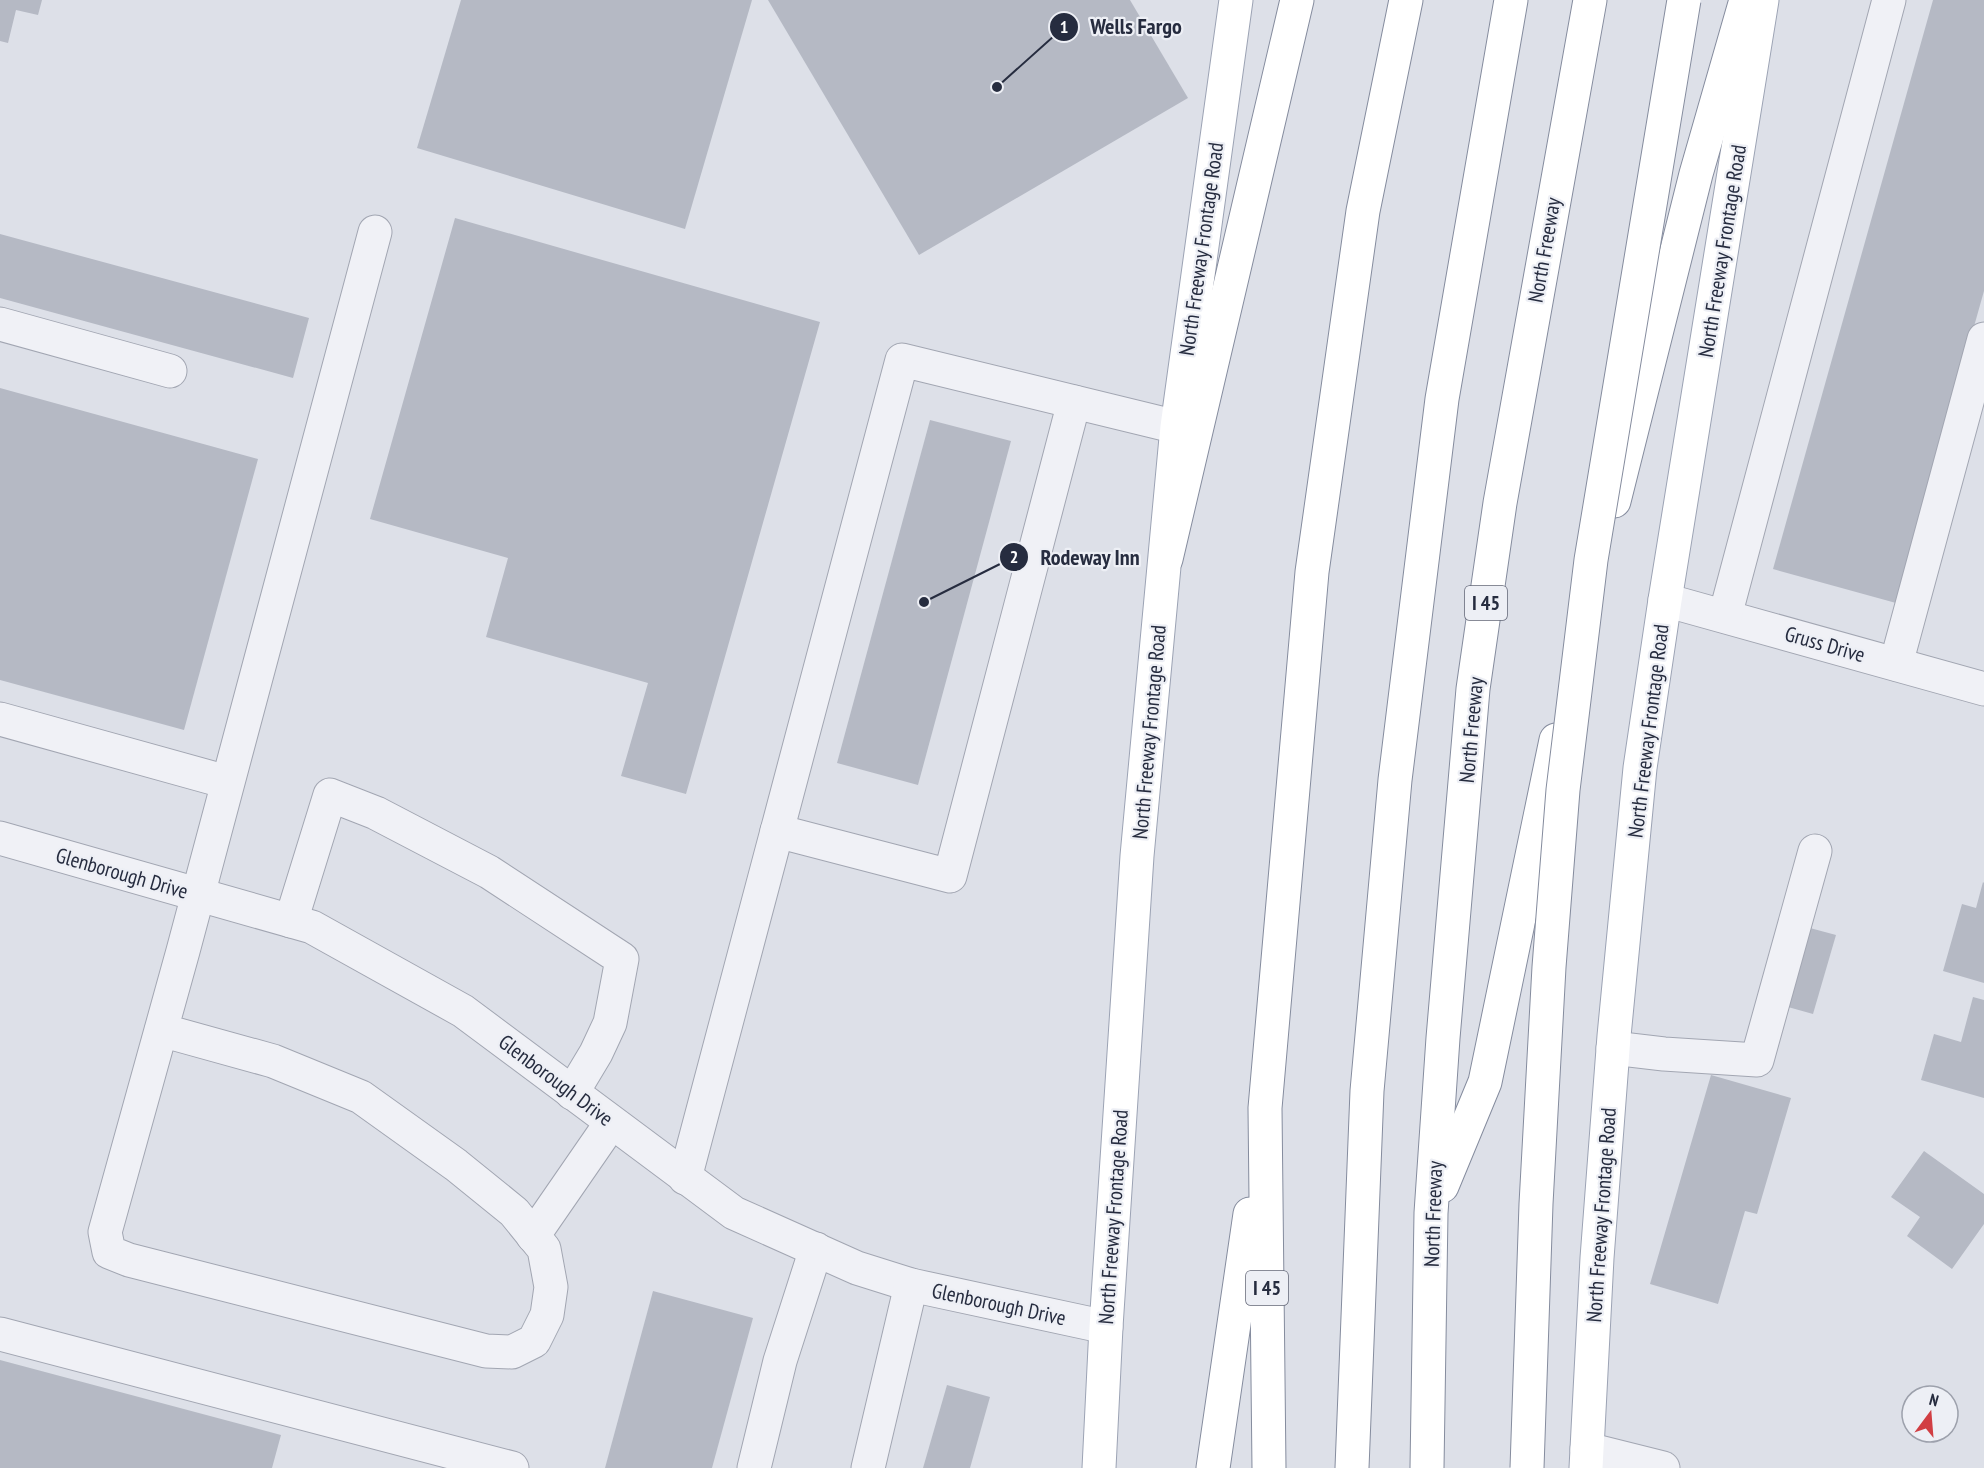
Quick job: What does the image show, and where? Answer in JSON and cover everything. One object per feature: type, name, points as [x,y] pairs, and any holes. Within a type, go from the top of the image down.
[{"type":"main road","name":"North Freeway Frontage Road","points":[[1097,1467],[1137,856],[1177,427],[1236,0]]},
{"type":"main road","points":[[1166,559],[1297,0]]},
{"type":"main road","name":"I 45","points":[[1269,1468],[1266,1108],[1312,572],[1363,211],[1406,0]]},
{"type":"main road","points":[[1352,1468],[1367,1091],[1395,780],[1442,399],[1511,0]]},
{"type":"main road","name":"North Freeway","points":[[1426,1468],[1431,1213],[1444,1027],[1473,688],[1500,503],[1590,0]]},
{"type":"main road","points":[[1527,1468],[1536,1204],[1549,968],[1563,790],[1591,560],[1684,0]]},
{"type":"main road","points":[[1431,1213],[1485,1082],[1570,672],[1696,174],[1746,0]]},
{"type":"main road","name":"North Freeway Frontage Road","points":[[1587,1458],[1597,1258],[1640,768],[1762,0]]},
{"type":"main road","points":[[1213,1468],[1266,1108]]},
{"type":"street","points":[[1725,616],[1889,0]]},
{"type":"street","points":[[161,1030],[273,1061],[361,1097],[456,1165],[514,1212],[544,1249],[551,1287],[547,1316],[534,1341],[512,1352],[474,1348],[129,1260],[109,1252],[105,1232],[375,232]]},
{"type":"street","points":[[0,324],[170,371]]},
{"type":"street","points":[[1896,664],[1984,339]]},
{"type":"street","points":[[685,1178],[902,360],[1177,427]]},
{"type":"street","points":[[777,831],[950,876],[1074,402]]},
{"type":"street","name":"Gruss Drive","points":[[1665,600],[1984,689]]},
{"type":"street","points":[[0,719],[227,782]]},
{"type":"street","points":[[291,921],[330,795],[376,813],[489,872],[622,959],[610,1023],[596,1053],[572,1093]]},
{"type":"street","name":"Glenborough Drive","points":[[0,838],[312,927],[463,1011],[734,1213],[816,1250],[857,1268],[911,1286],[1106,1327]]},
{"type":"street","points":[[1614,1048],[1757,1060],[1815,851]]},
{"type":"street","points":[[533,1236],[611,1122]]},
{"type":"street","points":[[754,1468],[780,1361],[816,1250]]},
{"type":"street","points":[[868,1468],[911,1286]]},
{"type":"street","points":[[0,1334],[512,1468]]},
{"type":"street","points":[[1587,1458],[1663,1468]]},
{"type":"building","points":[[0,0],[42,0],[38,15],[16,10],[8,43],[0,41]]},
{"type":"building","points":[[461,0],[752,0],[685,229],[417,148]]},
{"type":"building","points":[[768,0],[1130,0],[1188,98],[919,255]]},
{"type":"building","points":[[1933,0],[1984,0],[1984,291],[1896,603],[1773,569]]},
{"type":"building","points":[[455,218],[820,322],[686,794],[621,776],[648,683],[486,637],[508,558],[370,519]]},
{"type":"building","points":[[0,234],[309,318],[293,378],[0,298]]},
{"type":"building","points":[[0,388],[258,459],[184,730],[0,680]]},
{"type":"building","points":[[930,420],[1011,441],[918,785],[837,763]]},
{"type":"building","points":[[1983,882],[1984,983],[1943,971],[1962,904],[1976,908]]},
{"type":"building","points":[[1810,928],[1836,935],[1813,1014],[1788,1007]]},
{"type":"building","points":[[1973,997],[1984,1000],[1984,1098],[1921,1080],[1934,1034],[1961,1042]]},
{"type":"building","points":[[1711,1075],[1791,1098],[1757,1214],[1745,1211],[1718,1304],[1650,1284]]},
{"type":"building","points":[[1924,1151],[1984,1194],[1984,1224],[1952,1269],[1907,1236],[1920,1217],[1891,1197]]},
{"type":"building","points":[[653,1291],[753,1318],[712,1468],[605,1468]]},
{"type":"building","points":[[0,1360],[281,1435],[272,1468],[0,1468]]},
{"type":"building","points":[[947,1385],[990,1397],[970,1468],[923,1468]]},
{"type":"place","name":"Wells Fargo","points":[[997,87]]},
{"type":"place","name":"Rodeway Inn","points":[[924,602]]}]
